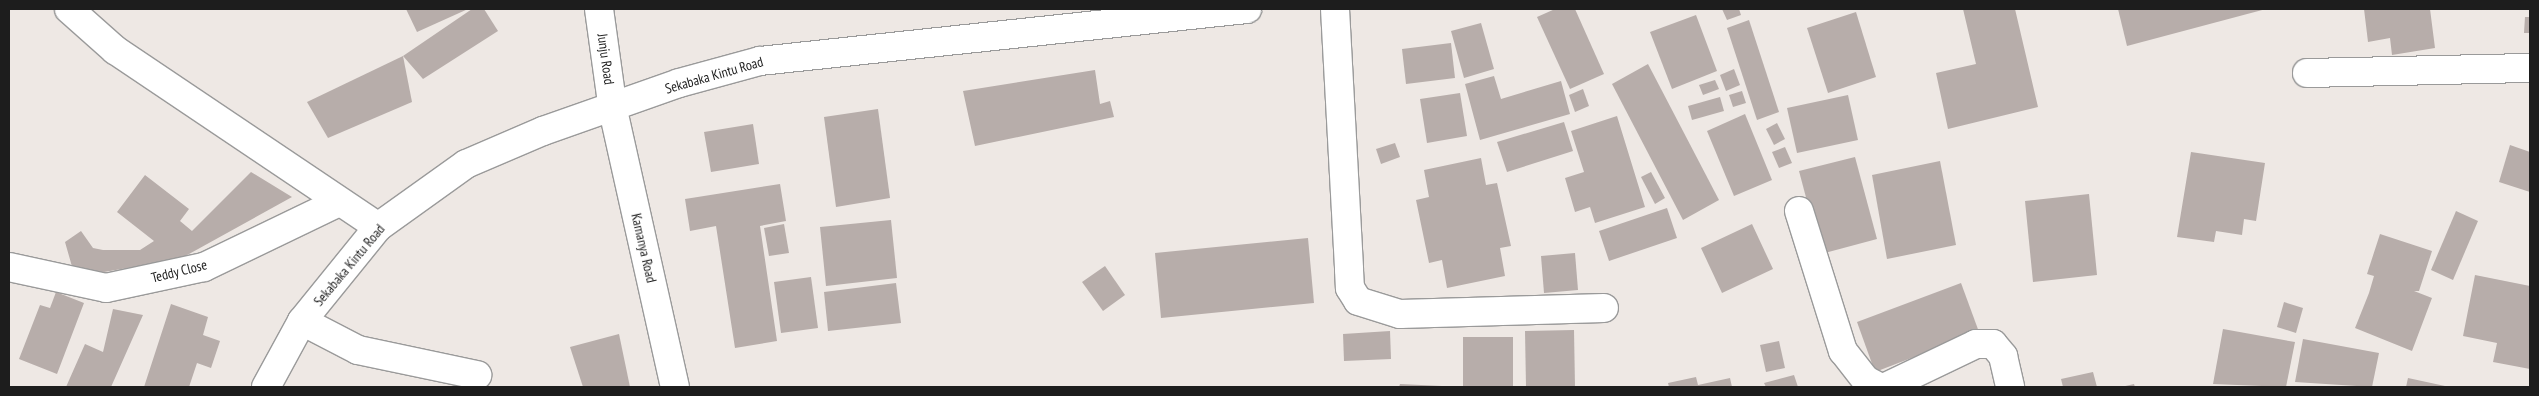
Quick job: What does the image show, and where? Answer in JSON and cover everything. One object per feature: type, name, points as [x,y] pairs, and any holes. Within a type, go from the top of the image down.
[{"type":"street","points":[[69,9],[115,50],[378,227]]},
{"type":"street","name":"Junju Road","points":[[600,9],[613,110]]},
{"type":"street","name":"Sekabaka Kintu Road","points":[[266,387],[302,321],[378,227],[466,164],[543,131],[613,110],[679,83],[760,61],[1247,9]]},
{"type":"street","points":[[1335,9],[1350,288],[1358,301],[1400,314],[1604,308]]},
{"type":"street","points":[[2307,73],[2530,68]]},
{"type":"street","name":"Kamanya Road","points":[[613,110],[675,387]]},
{"type":"street","name":"Teddy Close","points":[[9,267],[106,288],[204,267],[340,202]]},
{"type":"street","points":[[1799,210],[1843,351],[1866,380],[1879,387]]},
{"type":"street","points":[[302,321],[358,350],[477,375]]},
{"type":"street","points":[[1886,387],[1976,344],[1993,344],[2003,356],[2010,387]]},
{"type":"building","points":[[406,9],[468,9],[417,32]]},
{"type":"building","points":[[472,9],[484,9],[498,31],[423,79],[403,56]]},
{"type":"building","points":[[1555,9],[1575,9],[1604,74],[1570,89],[1537,17]]},
{"type":"building","points":[[1722,9],[1739,9],[1741,15],[1727,20]]},
{"type":"building","points":[[1963,9],[2015,9],[2038,107],[1948,129],[1936,73],[1976,64]]},
{"type":"building","points":[[2118,9],[2266,9],[2127,46]]},
{"type":"building","points":[[2364,9],[2430,9],[2435,48],[2392,55],[2390,38],[2368,42]]},
{"type":"building","points":[[1856,12],[1876,77],[1828,93],[1807,28]]},
{"type":"building","points":[[1696,15],[1717,71],[1672,89],[1650,32]]},
{"type":"building","points":[[2525,17],[2530,17],[2530,33],[2524,33]]},
{"type":"building","points":[[1749,20],[1779,112],[1757,120],[1727,28]]},
{"type":"building","points":[[1481,23],[1494,69],[1464,78],[1451,31]]},
{"type":"building","points":[[1451,43],[1455,78],[1406,84],[1402,49]]},
{"type":"building","points":[[403,56],[412,102],[328,138],[307,102]]},
{"type":"building","points":[[1648,64],[1719,200],[1683,220],[1612,84]]},
{"type":"building","points":[[1734,69],[1740,85],[1726,91],[1720,75]]},
{"type":"building","points":[[1095,70],[1100,104],[1110,101],[1114,117],[975,146],[963,91]]},
{"type":"building","points":[[1494,76],[1501,99],[1561,81],[1570,114],[1480,140],[1465,84]]},
{"type":"building","points":[[1715,80],[1719,89],[1703,95],[1699,85]]},
{"type":"building","points":[[1583,89],[1589,106],[1575,112],[1569,95]]},
{"type":"building","points":[[1742,91],[1746,103],[1733,107],[1729,95]]},
{"type":"building","points":[[1460,93],[1467,136],[1427,143],[1420,99]]},
{"type":"building","points":[[1848,95],[1858,140],[1797,153],[1787,108]]},
{"type":"building","points":[[1720,97],[1724,111],[1692,120],[1688,106]]},
{"type":"building","points":[[878,109],[890,198],[836,207],[824,117]]},
{"type":"building","points":[[1745,114],[1772,180],[1734,196],[1707,131]]},
{"type":"building","points":[[1617,116],[1645,207],[1595,223],[1590,207],[1575,212],[1565,178],[1584,172],[1571,131]]},
{"type":"building","points":[[1564,122],[1573,151],[1507,172],[1497,142]]},
{"type":"building","points":[[1777,123],[1785,139],[1774,145],[1766,129]]},
{"type":"building","points":[[753,124],[759,164],[711,172],[704,132]]},
{"type":"building","points":[[1395,143],[1400,157],[1381,164],[1376,149]]},
{"type":"building","points":[[2510,145],[2530,152],[2530,192],[2499,182]]},
{"type":"building","points":[[1785,147],[1792,163],[1779,168],[1772,152]]},
{"type":"building","points":[[2191,152],[2265,163],[2256,221],[2244,219],[2242,235],[2216,231],[2214,242],[2177,237]]},
{"type":"building","points":[[1855,157],[1877,239],[1821,254],[1799,171]]},
{"type":"building","points":[[1481,158],[1486,185],[1497,183],[1511,246],[1500,248],[1505,276],[1447,288],[1442,260],[1429,263],[1416,200],[1429,197],[1424,170]]},
{"type":"building","points":[[1940,161],[1956,245],[1887,259],[1872,175]]},
{"type":"building","points":[[251,172],[292,197],[180,259],[104,272],[73,270],[65,242],[81,231],[93,248],[103,250],[140,250],[154,241],[117,212],[145,175],[189,209],[180,221],[192,231]]},
{"type":"building","points":[[1651,172],[1665,198],[1655,204],[1641,177]]},
{"type":"building","points":[[780,184],[786,221],[760,226],[777,341],[735,348],[716,226],[690,231],[685,199]]},
{"type":"building","points":[[2089,194],[2097,275],[2033,282],[2025,201]]},
{"type":"building","points":[[1667,208],[1677,238],[1609,261],[1599,231]]},
{"type":"building","points":[[2456,211],[2478,221],[2453,280],[2431,270]]},
{"type":"building","points":[[891,220],[897,278],[826,286],[820,227]]},
{"type":"building","points":[[784,224],[789,253],[769,256],[764,228]]},
{"type":"building","points":[[1752,224],[1773,269],[1722,293],[1701,248]]},
{"type":"building","points":[[2380,234],[2432,251],[2419,291],[2414,291],[2432,298],[2412,351],[2355,328],[2374,276],[2367,274]]},
{"type":"building","points":[[1308,238],[1314,303],[1161,318],[1155,253]]},
{"type":"building","points":[[1575,253],[1578,290],[1544,293],[1541,256]]},
{"type":"building","points":[[1105,266],[1125,295],[1103,311],[1082,282]]},
{"type":"building","points":[[2475,275],[2530,286],[2530,369],[2493,362],[2497,343],[2463,336]]},
{"type":"building","points":[[811,277],[818,328],[781,333],[774,282]]},
{"type":"building","points":[[896,283],[901,323],[828,331],[824,292]]},
{"type":"building","points":[[1961,283],[1979,332],[1875,372],[1857,322]]},
{"type":"building","points":[[56,292],[84,303],[57,374],[19,359],[40,305],[50,308]]},
{"type":"building","points":[[2284,302],[2303,308],[2296,333],[2277,327]]},
{"type":"building","points":[[171,304],[208,317],[203,335],[220,341],[211,368],[197,363],[189,387],[144,387]]},
{"type":"building","points":[[113,309],[143,315],[111,387],[66,387],[85,344],[103,352]]},
{"type":"building","points":[[2223,329],[2295,342],[2286,387],[2213,384]]},
{"type":"building","points":[[1574,330],[1575,387],[1526,387],[1525,331]]},
{"type":"building","points":[[1390,331],[1391,359],[1344,361],[1343,334]]},
{"type":"building","points":[[619,334],[630,387],[583,387],[570,347]]},
{"type":"building","points":[[1463,337],[1513,337],[1513,387],[1463,387]]},
{"type":"building","points":[[2303,339],[2379,353],[2372,387],[2295,382]]},
{"type":"building","points":[[1779,341],[1785,368],[1766,372],[1760,345]]},
{"type":"building","points":[[2093,372],[2097,387],[2063,387],[2061,379]]},
{"type":"building","points":[[1794,375],[1798,387],[1766,387],[1764,383]]},
{"type":"building","points":[[1696,377],[1698,385],[1730,378],[1732,387],[1669,387],[1668,383]]},
{"type":"building","points":[[2408,378],[2445,386],[2445,387],[2406,387]]},
{"type":"building","points":[[1400,384],[1442,386],[1442,387],[1399,387]]},
{"type":"building","points":[[2134,384],[2135,387],[2121,387]]}]
